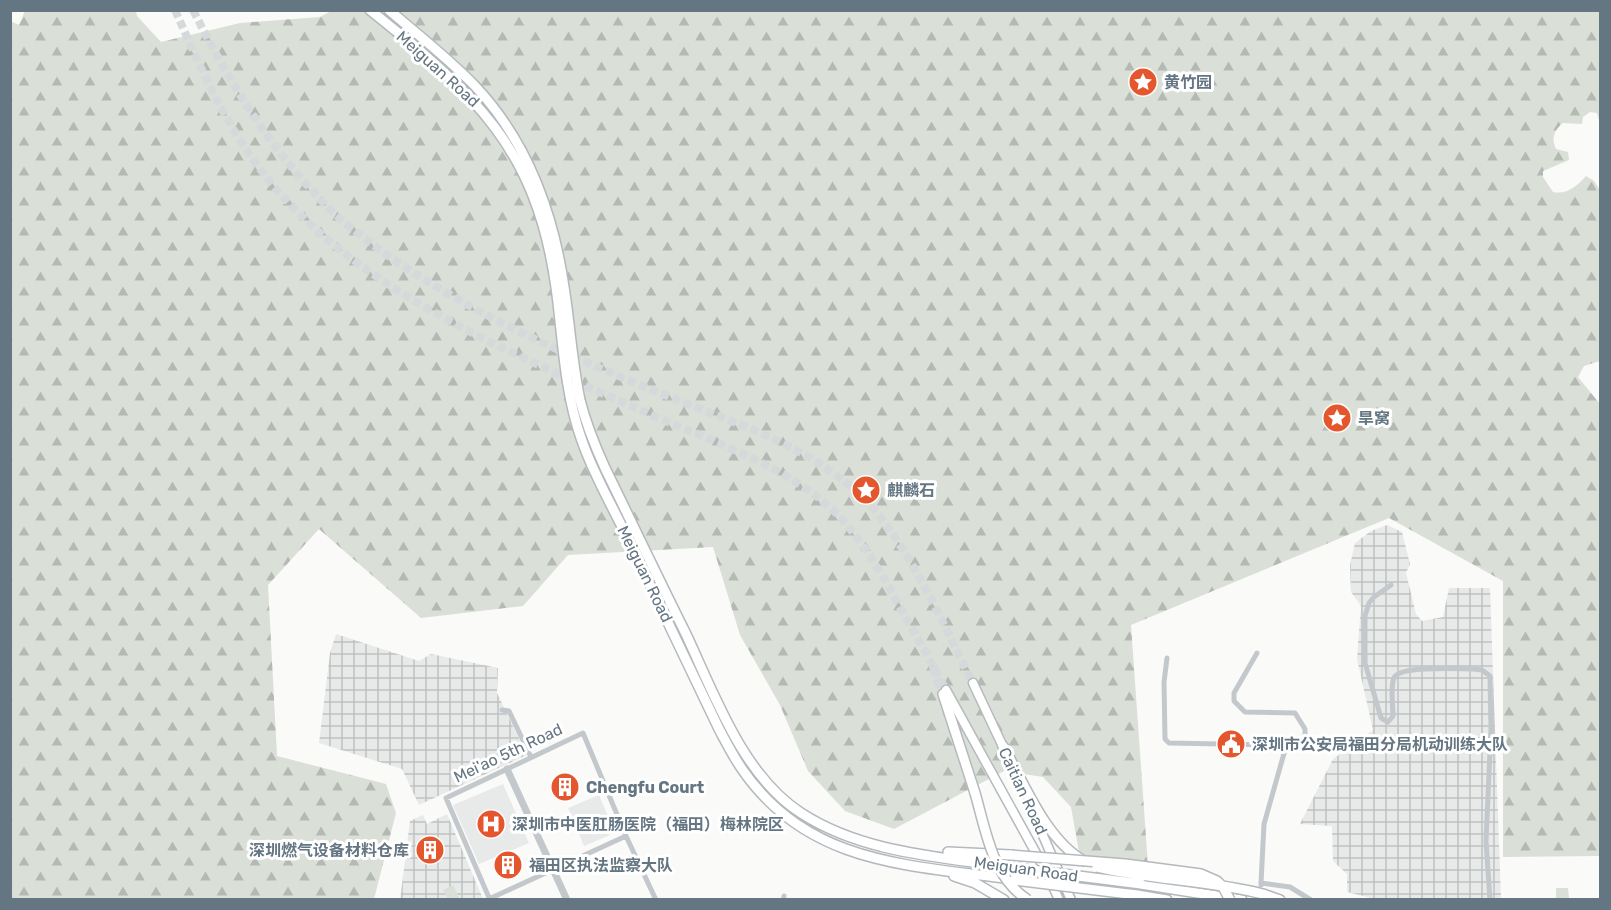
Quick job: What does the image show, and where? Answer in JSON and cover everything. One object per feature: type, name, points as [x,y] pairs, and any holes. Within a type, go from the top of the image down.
[{"type":"highway","name":"Meiguan Road","points":[[370,10],[468,94],[493,123],[520,167],[539,210],[550,255],[567,381],[581,438],[719,729],[741,768],[770,802],[814,836],[854,853],[920,867],[1167,900]]},
{"type":"highway","name":"Meiguan Road","points":[[389,10],[475,86],[499,116],[529,163],[540,187],[554,231],[564,286],[576,379],[590,433],[724,714],[748,757],[773,791],[803,814],[845,836],[871,844],[1015,868],[1242,900]]},
{"type":"highway","points":[[945,692],[998,867],[1008,883],[1028,900]]},
{"type":"highway","points":[[1003,746],[1036,806],[1057,838],[1075,856],[1097,867],[1260,892],[1280,900]]},
{"type":"highway","points":[[899,850],[1011,855],[1125,864],[1190,872],[1217,881],[1230,900]]},
{"type":"highway","points":[[920,867],[961,878],[1004,900]]},
{"type":"main road","name":"Caitian Road","points":[[973,683],[1056,861],[1071,900]]},
{"type":"main road","name":"Caitian Road","points":[[945,692],[1048,875],[1059,900]]},
{"type":"street","points":[[1391,585],[1374,597],[1369,603],[1365,616],[1365,663],[1381,718],[1388,722],[1393,716],[1393,682],[1399,672],[1482,670],[1487,672],[1492,681],[1486,841],[1490,900]]},
{"type":"street","points":[[1167,658],[1164,682],[1165,739],[1169,743],[1274,745],[1285,750],[1298,744],[1305,737],[1305,729],[1295,713],[1245,712],[1234,701],[1234,693],[1257,653]]},
{"type":"street","points":[[502,710],[509,711],[531,757]]},
{"type":"street","name":"Mei'ao 5th Road","points":[[489,899],[446,798],[583,733],[626,836]]},
{"type":"street","points":[[1260,892],[1264,824],[1285,750]]},
{"type":"street","points":[[505,770],[567,900]]},
{"type":"street","points":[[489,899],[626,836],[656,900]]},
{"type":"street","points":[[551,870],[562,900]]},
{"type":"street","points":[[1261,883],[1290,887],[1311,900]]},
{"type":"shaded area","points":[[1387,525],[1402,532],[1410,564],[1406,573],[1416,614],[1422,621],[1443,617],[1449,588],[1490,588],[1501,899],[1380,900],[1347,892],[1347,874],[1333,861],[1332,826],[1300,824],[1333,759],[1373,730],[1357,659],[1361,606],[1351,592],[1350,565],[1355,543],[1371,531]]},
{"type":"shaded area","points":[[336,634],[419,661],[431,654],[498,668],[497,693],[527,755],[419,805],[402,769],[319,743],[330,653]]},
{"type":"shaded area","name":"深圳市中医肛肠医院（福田）梅林院区","points":[[503,784],[529,843],[479,864],[453,805]]},
{"type":"shaded area","points":[[599,795],[613,828],[610,835],[584,846],[568,808]]},
{"type":"shaded area","points":[[447,814],[483,899],[400,900],[410,821],[423,815],[427,824]]},
{"type":"green space","points":[[333,10],[1600,11],[1600,124],[1597,113],[1590,112],[1583,117],[1582,124],[1563,123],[1554,135],[1554,145],[1556,149],[1568,152],[1569,160],[1543,171],[1543,177],[1553,192],[1567,191],[1586,176],[1594,181],[1600,190],[1600,361],[1584,366],[1578,377],[1600,404],[1600,856],[1503,857],[1503,581],[1389,518],[1131,625],[1148,866],[1080,858],[1071,807],[1043,777],[1004,771],[894,829],[845,811],[808,771],[780,705],[740,635],[713,547],[568,555],[523,606],[421,618],[319,529],[268,585],[277,756],[386,784],[396,813],[374,899],[11,899],[10,21],[19,25],[25,11],[136,11],[137,16],[161,42],[240,23],[320,17]]},
{"type":"green space","points":[[453,885],[460,899],[448,899],[443,890]]},
{"type":"green space","points":[[1556,888],[1568,888],[1569,899],[1556,899]]},
{"type":"tunnel","points":[[175,10],[210,86],[240,141],[289,202],[331,242],[377,277],[479,336],[532,362],[757,460],[801,485],[833,510],[856,536],[885,581],[946,690]]},
{"type":"tunnel","points":[[193,10],[231,79],[274,145],[329,209],[372,244],[409,270],[486,315],[567,354],[778,441],[826,468],[848,484],[868,502],[903,550],[934,604],[973,683]]},
{"type":"tunnel","points":[[933,666],[943,694]]},
{"type":"place","name":"黄竹园","points":[[1143,82]]},
{"type":"place","name":"旱窝","points":[[1337,418]]},
{"type":"place","name":"麒麟石","points":[[866,490]]},
{"type":"place","name":"深圳市公安局福田分局机动训练大队","points":[[1231,744]]},
{"type":"place","name":"Chengfu Court","points":[[565,787]]},
{"type":"place","name":"深圳市中医肛肠医院（福田）梅林院区","points":[[491,824]]},
{"type":"place","name":"深圳燃气设备材料仓库","points":[[430,850]]},
{"type":"place","name":"福田区执法监察大队","points":[[508,865]]}]
